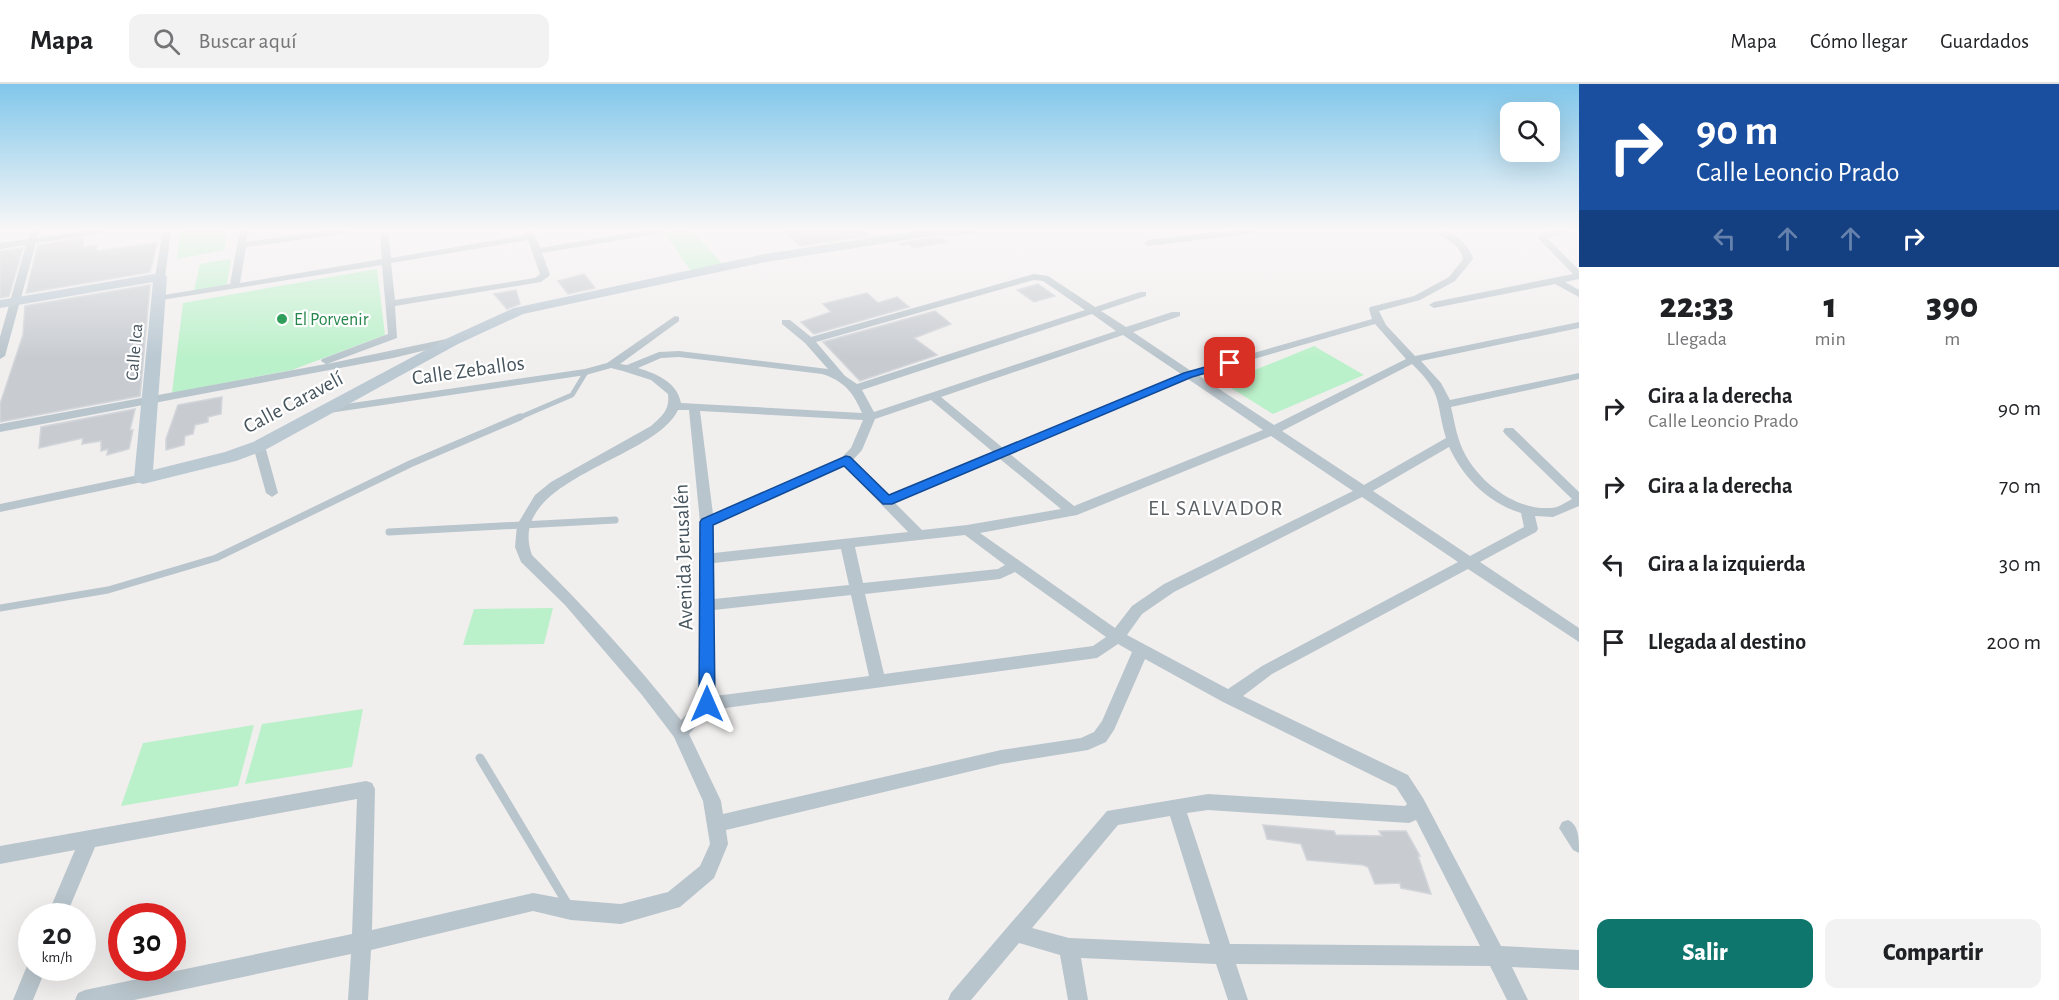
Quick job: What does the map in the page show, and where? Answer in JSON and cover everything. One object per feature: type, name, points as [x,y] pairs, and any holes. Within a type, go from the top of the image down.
[{"type":"street","points":[[0,356],[7,306],[20,273]]},
{"type":"street","name":"Calle Ica","points":[[143,478],[162,273]]},
{"type":"street","points":[[234,287],[236,273]]},
{"type":"street","points":[[7,306],[160,287],[234,287],[318,273]]},
{"type":"street","points":[[292,374],[393,336],[388,273]]},
{"type":"street","points":[[390,304],[538,280],[545,275],[544,273]]},
{"type":"street","name":"Calle Caravelí","points":[[143,478],[230,457],[259,446],[453,341],[519,311],[650,282],[705,273]]},
{"type":"street","points":[[1457,273],[1452,279],[1417,298],[1374,309],[1374,315],[1427,371],[1447,404],[1452,440],[1460,456],[1479,481],[1505,504],[1527,511],[1552,514],[1579,500],[1509,431]]},
{"type":"street","points":[[1434,305],[1579,275]]},
{"type":"street","points":[[809,340],[1034,277],[1045,278],[1272,431],[1365,490],[1579,636]]},
{"type":"street","points":[[1556,280],[1579,294]]},
{"type":"street","points":[[857,388],[1143,294]]},
{"type":"street","points":[[676,406],[870,417],[1176,314]]},
{"type":"street","points":[[611,365],[675,320]]},
{"type":"street","points":[[888,501],[1188,375],[1378,320]]},
{"type":"street","points":[[707,522],[846,460],[856,450],[870,417],[857,388],[840,376],[809,340],[786,322]]},
{"type":"street","points":[[706,559],[967,530],[1072,512],[1272,431],[1414,359],[1579,326]]},
{"type":"street","points":[[0,428],[292,374],[453,341]]},
{"type":"street","points":[[630,368],[659,355],[679,354],[823,371],[840,376]]},
{"type":"street","points":[[85,1000],[362,942],[533,902],[571,910],[621,914],[673,900],[707,872],[719,844],[712,801],[680,732],[648,690],[570,602],[525,558],[522,547],[524,525],[540,498],[555,486],[655,429],[670,418],[676,406],[675,396],[669,387],[630,368],[611,365]]},
{"type":"street","name":"Calle Zeballos","points":[[329,410],[586,372],[611,365]]},
{"type":"street","points":[[1447,404],[1579,376]]},
{"type":"street","points":[[933,396],[1072,512]]},
{"type":"street","name":"Avenida Jerusalén","points":[[694,408],[707,522],[707,704]]},
{"type":"street","points":[[680,732],[707,704],[1097,651],[1117,637],[1137,610],[1169,588],[1365,490],[1452,440]]},
{"type":"street","points":[[259,446],[272,493]]},
{"type":"street","points":[[846,460],[888,501],[919,536]]},
{"type":"street","points":[[0,508],[143,478]]},
{"type":"street","points":[[1229,697],[1266,670],[1531,529],[1527,511]]},
{"type":"street","points":[[967,530],[1103,630],[1229,697],[1402,782],[1417,804],[1518,1000]]},
{"type":"street","points":[[846,543],[878,681]]},
{"type":"street","points":[[706,605],[1000,574],[1016,566]]},
{"type":"street","points":[[715,824],[1001,757],[1082,745],[1100,737],[1108,725],[1141,650]]},
{"type":"street","points":[[0,855],[88,841],[366,789],[358,1000]]},
{"type":"street","points":[[958,1000],[1113,817],[1208,802],[1409,815],[1417,804]]},
{"type":"street","points":[[1176,806],[1238,1000]]},
{"type":"street","points":[[1568,828],[1579,844]]},
{"type":"street","points":[[62,903],[88,841]]},
{"type":"street","points":[[1016,933],[1069,948],[1222,954],[1497,956],[1579,960]]},
{"type":"street","points":[[1069,948],[1078,1000]]},
{"type":"street","points":[[23,1000],[31,981]]},
{"type":"lane","points":[[0,608],[108,590],[216,558],[410,464],[572,395],[586,372]]},
{"type":"lane","points":[[389,532],[615,520]]},
{"type":"lane","points":[[480,758],[571,910]]},
{"type":"green space","points":[[198,273],[229,273],[227,285],[194,291]]},
{"type":"green space","name":"El Porvenir","points":[[356,273],[377,273],[385,335],[292,370],[172,393],[183,303]]},
{"type":"green space","points":[[1314,346],[1364,375],[1273,414],[1223,383]]},
{"type":"green space","points":[[553,608],[544,644],[463,645],[474,609]]},
{"type":"green space","points":[[363,709],[352,767],[245,784],[262,724]]},
{"type":"green space","points":[[254,725],[238,786],[121,806],[143,743]]},
{"type":"building","points":[[0,273],[16,273],[9,296],[0,298]]},
{"type":"building","points":[[31,273],[146,273],[26,293]]},
{"type":"building","points":[[584,274],[595,288],[568,294],[558,281]]},
{"type":"building","points":[[1038,284],[1055,296],[1034,302],[1017,290]]},
{"type":"building","points":[[150,285],[140,396],[0,422],[0,404],[23,335],[25,306]]},
{"type":"building","points":[[516,290],[520,304],[507,309],[494,294]]},
{"type":"building","points":[[867,293],[878,303],[897,297],[909,307],[814,334],[801,322],[831,312],[823,304]]},
{"type":"building","points":[[935,311],[951,324],[914,338],[937,355],[860,381],[823,342]]},
{"type":"building","points":[[222,397],[221,414],[208,417],[208,422],[195,425],[193,434],[185,436],[184,445],[166,450],[166,439],[178,405]]},
{"type":"building","points":[[135,409],[130,430],[133,430],[129,449],[107,455],[108,449],[101,451],[101,441],[82,444],[83,438],[39,448],[41,427]]},
{"type":"building","points":[[1263,825],[1334,831],[1336,835],[1382,836],[1379,831],[1406,831],[1420,856],[1418,856],[1431,894],[1401,888],[1400,883],[1375,884],[1368,867],[1363,865],[1307,860],[1301,844],[1267,839]]},
{"type":"place","name":"El Porvenir","points":[[282,319]]},
{"type":"district","name":"EL SALVADOR","points":[[1216,507]]},
{"type":"route","points":[[707,704],[707,522],[846,460],[888,501],[1188,375],[1230,363]]}]
